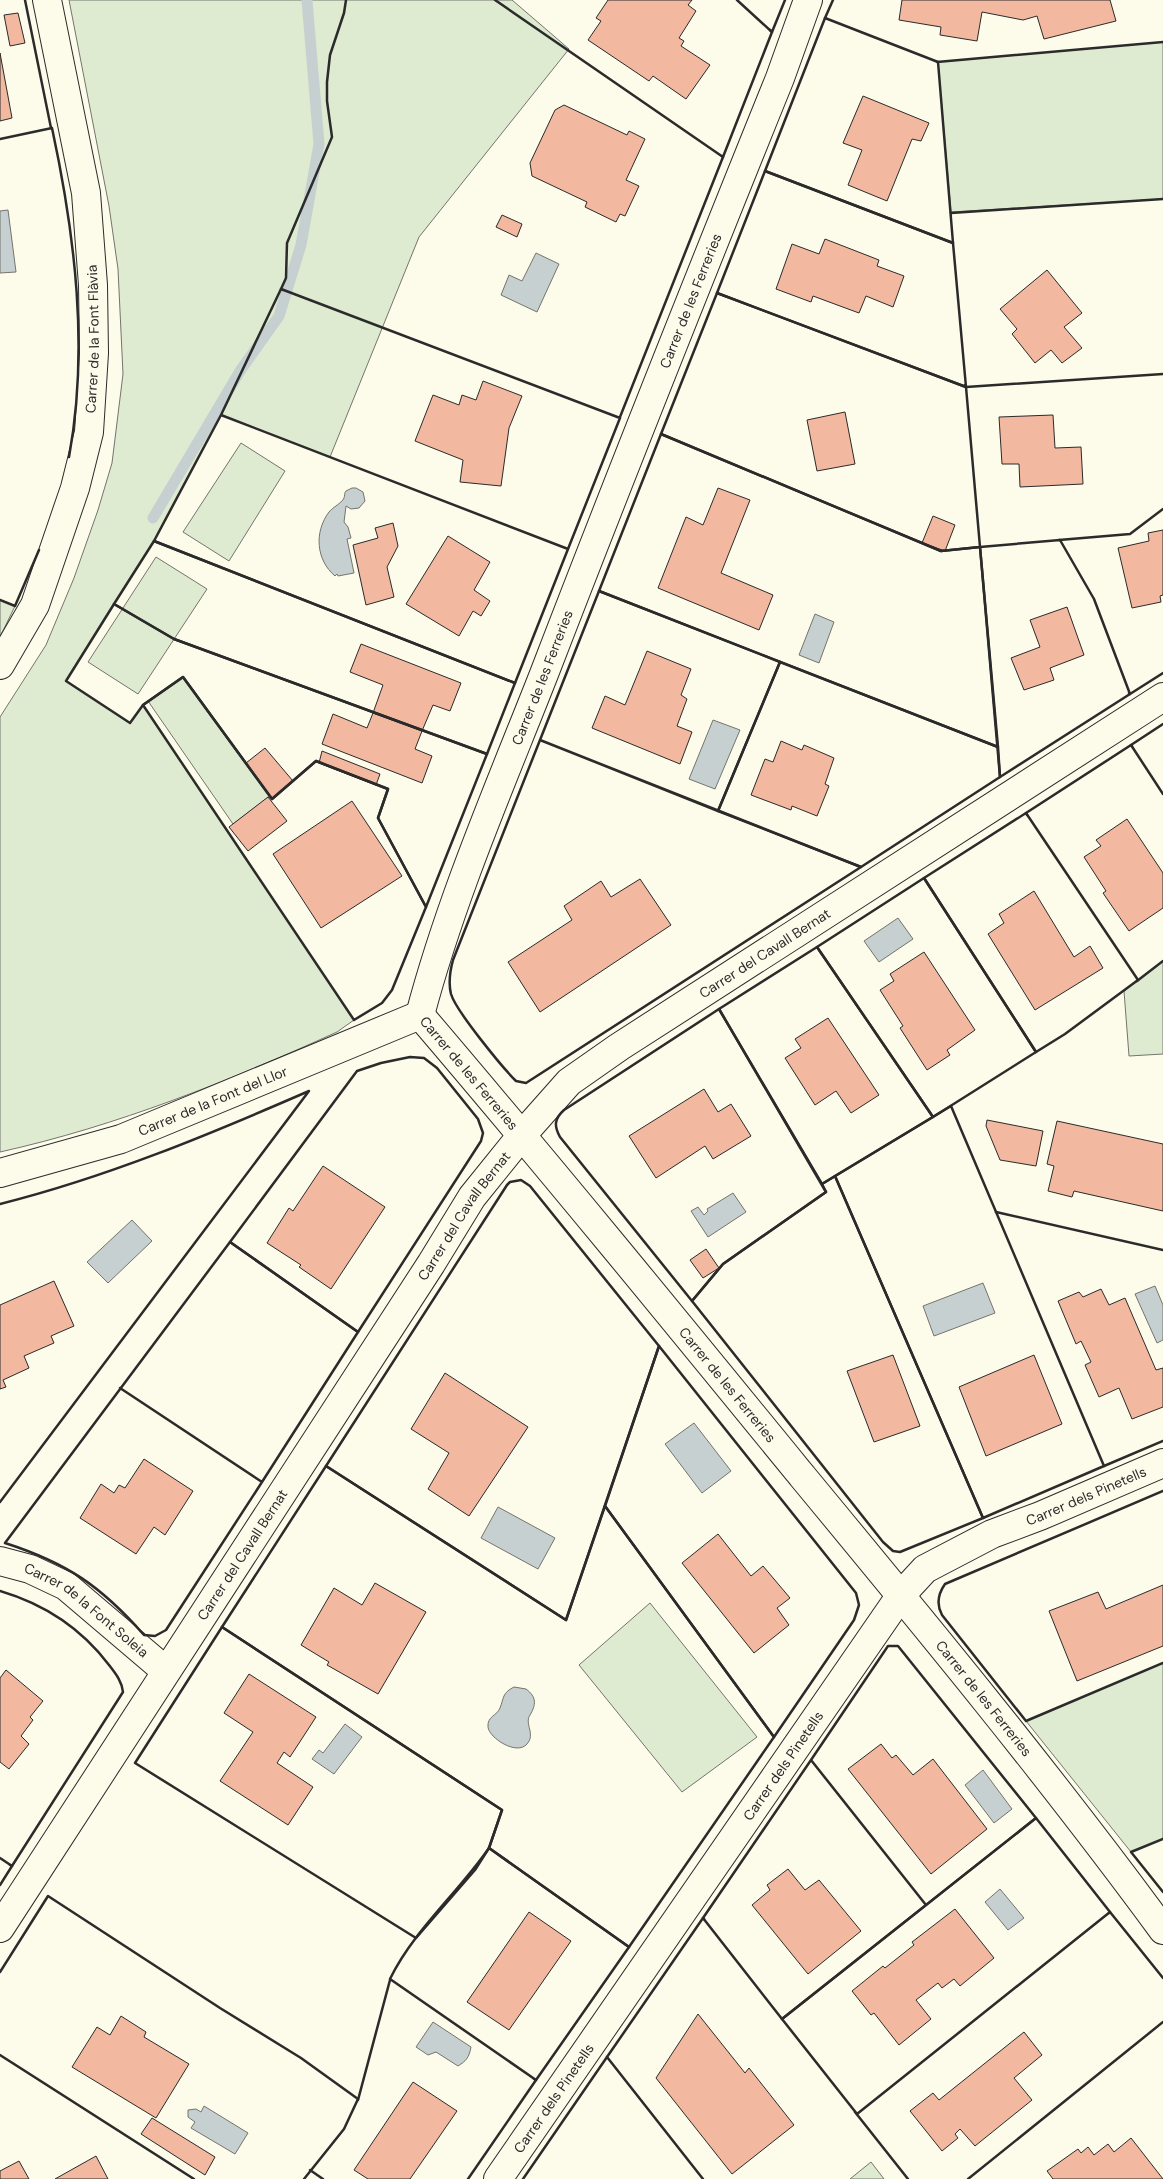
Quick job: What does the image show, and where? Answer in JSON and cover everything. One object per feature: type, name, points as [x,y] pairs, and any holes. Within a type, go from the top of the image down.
[{"type":"street","name":"Carrer de la Font Flàvia","points":[[0,665],[35,605],[75,488],[89,432],[94,343],[93,285],[86,193],[47,0]]},
{"type":"street","name":"Carrer de les Ferreries","points":[[808,0],[780,78],[586,562],[463,884],[429,982],[420,1015],[522,1135],[901,1595],[1119,1870],[1163,1930]]},
{"type":"street","name":"Carrer del Cavall Bernat","points":[[0,1928],[425,1272],[472,1196],[569,1082],[619,1047],[1163,697]]},
{"type":"street","name":"Carrer de la Font del Llor","points":[[0,1174],[120,1139],[420,1015]]},
{"type":"street","name":"Carrer dels Pinetells","points":[[498,2179],[901,1595],[926,1569],[992,1534],[1040,1516],[1163,1463]]},
{"type":"street","name":"Carrer de la Font Soleia","points":[[0,1561],[30,1569],[66,1586],[166,1671]]},
{"type":"green space","points":[[69,0],[512,0],[569,49],[419,237],[330,457],[221,415],[154,541],[66,681],[130,723],[143,705],[354,1020],[337,1032],[255,1068],[172,1101],[87,1129],[0,1152],[0,717],[46,645],[74,578],[112,463],[123,374],[118,269],[109,206]]},
{"type":"green space","points":[[1163,42],[1163,199],[951,212],[938,62]]},
{"type":"green space","points":[[241,443],[285,471],[229,561],[183,532]]},
{"type":"green space","points":[[156,557],[207,589],[138,694],[88,662]]},
{"type":"green space","points":[[0,600],[15,606],[0,637]]},
{"type":"green space","points":[[183,677],[270,796],[233,824],[148,701]]},
{"type":"green space","points":[[1163,961],[1163,1054],[1129,1056],[1124,991]]},
{"type":"green space","points":[[650,1603],[757,1737],[682,1792],[579,1665]]},
{"type":"green space","points":[[1163,1663],[1163,1839],[1131,1852],[1026,1721]]},
{"type":"green space","points":[[871,2162],[884,2179],[850,2179]]},
{"type":"shaded area","points":[[8,210],[16,272],[0,273],[0,211]]},
{"type":"shaded area","points":[[536,253],[559,264],[537,312],[501,295],[509,275],[522,281]]},
{"type":"shaded area","points":[[352,488],[363,492],[365,501],[359,508],[351,509],[346,506],[344,522],[348,527],[351,538],[347,539],[354,573],[338,576],[337,574],[335,576],[324,562],[319,546],[319,537],[324,520],[329,512],[343,500],[346,491]]},
{"type":"shaded area","points":[[815,614],[834,622],[819,663],[799,655]]},
{"type":"shaded area","points":[[713,720],[740,730],[715,789],[689,779]]},
{"type":"shaded area","points":[[898,918],[913,939],[879,962],[864,941]]},
{"type":"shaded area","points":[[733,1193],[746,1212],[708,1237],[691,1211],[698,1207],[704,1215],[708,1211],[707,1209]]},
{"type":"shaded area","points":[[132,1220],[152,1241],[108,1283],[87,1262]]},
{"type":"shaded area","points":[[983,1283],[995,1313],[934,1336],[923,1306]]},
{"type":"shaded area","points":[[1155,1286],[1163,1305],[1163,1340],[1157,1343],[1135,1294]]},
{"type":"shaded area","points":[[694,1423],[731,1471],[702,1493],[665,1444]]},
{"type":"shaded area","points":[[498,1507],[555,1538],[538,1569],[481,1538]]},
{"type":"shaded area","points":[[514,1687],[526,1689],[534,1698],[528,1722],[529,1740],[527,1744],[517,1748],[498,1740],[493,1736],[488,1727],[491,1718],[499,1711],[505,1694]]},
{"type":"shaded area","points":[[345,1724],[362,1737],[334,1774],[312,1759],[319,1750],[323,1753]]},
{"type":"shaded area","points":[[983,1770],[1012,1809],[994,1823],[965,1785]]},
{"type":"shaded area","points":[[1000,1889],[1024,1918],[1008,1930],[985,1902]]},
{"type":"shaded area","points":[[433,2022],[471,2047],[467,2059],[458,2066],[436,2052],[428,2055],[416,2047]]},
{"type":"shaded area","points":[[204,2106],[248,2133],[235,2154],[191,2128],[195,2122],[188,2117],[188,2110],[196,2109],[201,2112]]},
{"type":"building","points":[[608,0],[692,0],[688,5],[696,11],[679,38],[684,41],[681,46],[710,65],[686,99],[653,76],[649,81],[588,40],[601,21],[596,18]]},
{"type":"building","points":[[902,0],[1110,0],[1116,21],[1044,39],[1037,16],[1023,20],[982,12],[977,41],[940,35],[941,27],[899,20]]},
{"type":"building","points":[[18,13],[25,43],[10,46],[4,15]]},
{"type":"building","points":[[0,53],[12,118],[0,121]]},
{"type":"building","points":[[863,96],[929,123],[921,141],[912,139],[887,201],[848,185],[862,150],[843,143]]},
{"type":"building","points":[[564,105],[627,135],[629,131],[645,139],[626,180],[639,186],[625,216],[620,214],[616,222],[585,207],[587,202],[532,176],[530,163],[555,110]]},
{"type":"building","points":[[502,215],[522,224],[517,237],[496,227]]},
{"type":"building","points":[[825,239],[879,260],[877,266],[904,276],[893,307],[866,296],[859,313],[813,296],[811,302],[776,289],[792,244],[819,254]]},
{"type":"building","points":[[1047,270],[1082,313],[1064,327],[1082,348],[1062,363],[1051,350],[1035,363],[1012,334],[1017,329],[1000,309]]},
{"type":"building","points":[[483,381],[522,396],[509,428],[501,486],[460,482],[463,460],[415,441],[433,395],[459,405],[462,395],[476,400]]},
{"type":"building","points":[[845,412],[855,464],[817,471],[807,420]]},
{"type":"building","points":[[1053,415],[1055,448],[1081,447],[1083,484],[1020,487],[1019,464],[1002,464],[999,417]]},
{"type":"building","points":[[718,488],[750,500],[721,573],[773,595],[759,630],[658,588],[686,517],[703,525]]},
{"type":"building","points":[[933,516],[955,525],[945,551],[922,543]]},
{"type":"building","points":[[393,523],[398,546],[387,567],[394,597],[366,605],[353,545],[378,538],[375,528]]},
{"type":"building","points":[[1163,530],[1163,595],[1160,596],[1161,602],[1132,608],[1118,548],[1149,541],[1148,533]]},
{"type":"building","points":[[448,536],[490,562],[474,590],[490,601],[481,616],[473,611],[459,636],[406,604]]},
{"type":"building","points":[[1067,607],[1084,655],[1050,668],[1054,680],[1024,690],[1011,658],[1040,647],[1030,620]]},
{"type":"building","points":[[361,644],[461,683],[450,711],[433,705],[422,731],[373,713],[383,685],[350,672]]},
{"type":"building","points":[[647,651],[691,669],[681,695],[687,699],[677,726],[692,732],[680,764],[592,728],[605,696],[625,705]]},
{"type":"building","points":[[373,713],[422,731],[415,749],[432,756],[422,783],[322,744],[333,714],[367,728]]},
{"type":"building","points":[[781,741],[802,750],[804,745],[834,758],[825,784],[829,786],[817,816],[792,806],[791,810],[751,795],[765,759],[773,762]]},
{"type":"building","points":[[265,748],[293,781],[272,799],[246,763]]},
{"type":"building","points":[[322,751],[380,774],[376,785],[319,763]]},
{"type":"building","points":[[268,797],[287,821],[248,851],[229,827]]},
{"type":"building","points":[[352,801],[402,876],[321,928],[273,854]]},
{"type":"building","points":[[1127,819],[1163,873],[1163,908],[1129,931],[1103,893],[1106,891],[1084,857],[1101,846],[1096,840]]},
{"type":"building","points":[[640,879],[671,925],[540,1012],[508,962],[572,920],[564,906],[601,881],[611,897]]},
{"type":"building","points":[[1034,891],[1074,957],[1090,946],[1103,968],[1035,1010],[988,934],[1004,923],[999,914]]},
{"type":"building","points":[[924,952],[975,1030],[947,1050],[950,1055],[927,1070],[900,1028],[903,1026],[880,990],[894,981],[890,974]]},
{"type":"building","points":[[828,1018],[879,1095],[851,1113],[836,1091],[815,1105],[785,1058],[801,1048],[795,1039]]},
{"type":"building","points":[[704,1089],[718,1112],[731,1104],[751,1136],[713,1159],[705,1146],[656,1178],[629,1136]]},
{"type":"building","points":[[987,1120],[1043,1131],[1036,1166],[1000,1160],[986,1126]]},
{"type":"building","points":[[1057,1121],[1163,1144],[1163,1211],[1074,1191],[1072,1197],[1048,1191],[1054,1166],[1047,1164]]},
{"type":"building","points":[[323,1166],[385,1207],[331,1289],[299,1267],[301,1265],[267,1243],[289,1208],[293,1211]]},
{"type":"building","points":[[706,1249],[719,1268],[703,1278],[690,1260]]},
{"type":"building","points":[[54,1281],[74,1326],[51,1336],[54,1343],[24,1356],[29,1368],[3,1380],[6,1387],[0,1389],[0,1305]]},
{"type":"building","points":[[1101,1289],[1109,1305],[1125,1298],[1156,1370],[1163,1368],[1163,1407],[1132,1419],[1119,1388],[1099,1397],[1085,1365],[1091,1362],[1081,1341],[1076,1344],[1058,1301],[1079,1292],[1083,1297]]},
{"type":"building","points":[[893,1355],[920,1426],[874,1442],[847,1371]]},
{"type":"building","points":[[1034,1355],[1062,1424],[986,1456],[959,1387]]},
{"type":"building","points":[[445,1373],[528,1427],[469,1516],[428,1489],[449,1453],[411,1429]]},
{"type":"building","points":[[144,1459],[193,1491],[165,1535],[154,1527],[136,1554],[80,1518],[101,1484],[114,1493],[119,1485],[125,1488]]},
{"type":"building","points":[[718,1534],[751,1576],[763,1566],[790,1598],[777,1608],[789,1625],[754,1653],[682,1563]]},
{"type":"building","points":[[375,1583],[426,1612],[378,1694],[327,1665],[329,1662],[301,1645],[334,1588],[362,1605]]},
{"type":"building","points":[[1163,1585],[1163,1646],[1077,1681],[1049,1611],[1098,1592],[1106,1609]]},
{"type":"building","points":[[6,1670],[43,1701],[30,1717],[33,1720],[21,1736],[29,1744],[9,1769],[0,1762],[0,1678]]},
{"type":"building","points":[[249,1674],[316,1717],[290,1757],[284,1752],[277,1763],[313,1787],[288,1825],[220,1781],[253,1732],[224,1713]]},
{"type":"building","points":[[881,1744],[892,1758],[896,1755],[913,1775],[933,1759],[987,1829],[931,1874],[848,1769]]},
{"type":"building","points":[[788,1869],[805,1890],[819,1880],[861,1931],[808,1974],[752,1905],[770,1890],[767,1885]]},
{"type":"building","points":[[955,1909],[994,1958],[960,1986],[954,1979],[942,1988],[938,1983],[916,2000],[931,2019],[899,2045],[874,2013],[871,2015],[852,1991],[883,1966],[885,1968],[914,1945],[912,1942]]},
{"type":"building","points":[[529,1912],[571,1941],[509,2030],[467,2002]]},
{"type":"building","points":[[698,2014],[745,2073],[749,2068],[794,2125],[732,2174],[656,2078]]},
{"type":"building","points":[[121,2016],[146,2032],[144,2037],[189,2064],[156,2118],[72,2067],[97,2027],[110,2035]]},
{"type":"building","points":[[1024,2032],[1042,2055],[1014,2078],[1032,2100],[975,2146],[960,2129],[955,2134],[958,2138],[942,2151],[910,2111],[933,2093],[939,2100]]},
{"type":"building","points":[[413,2082],[457,2111],[410,2179],[368,2179],[354,2170]]},
{"type":"building","points":[[152,2118],[215,2157],[205,2175],[141,2134]]},
{"type":"building","points":[[1131,2138],[1163,2179],[1053,2179],[1047,2171],[1078,2149],[1081,2153],[1088,2147],[1094,2155],[1108,2144],[1114,2152]]},
{"type":"building","points":[[96,2156],[108,2179],[55,2179]]},
{"type":"building","points":[[19,2161],[29,2179],[0,2179],[0,2171]]},
{"type":"waterway","points":[[153,518],[240,371],[279,316],[301,245],[319,144],[307,0]]},
{"type":"wall","points":[[25,0],[51,128]]},
{"type":"wall","points":[[283,290],[281,289],[286,278],[287,243],[332,137],[327,101],[327,82],[330,55],[344,13],[346,0]]},
{"type":"wall","points":[[495,0],[723,157],[620,417]]},
{"type":"wall","points":[[722,156],[772,32],[737,0]]},
{"type":"wall","points":[[770,30],[772,32],[785,0]]},
{"type":"wall","points":[[825,18],[833,0]]},
{"type":"wall","points":[[825,18],[938,62],[953,243],[765,171],[825,18]]},
{"type":"wall","points":[[937,62],[1163,42]]},
{"type":"wall","points":[[0,139],[52,128],[67,209],[77,292],[78,375],[69,457]]},
{"type":"wall","points":[[765,171],[953,243],[966,387],[717,293],[765,171]]},
{"type":"wall","points":[[951,213],[1163,199]]},
{"type":"wall","points":[[221,415],[568,549],[515,683],[154,541],[221,415],[281,289],[620,418],[568,549],[221,415]]},
{"type":"wall","points":[[717,293],[966,387],[980,547],[941,551],[661,434],[717,293]]},
{"type":"wall","points":[[965,385],[966,387],[1163,374]]},
{"type":"wall","points":[[661,434],[941,551],[980,547],[998,747],[599,591],[661,434]]},
{"type":"wall","points":[[1059,540],[1130,534],[1163,509]]},
{"type":"wall","points":[[1060,540],[1094,599],[1130,694],[1000,777],[980,547],[1060,540]]},
{"type":"wall","points":[[154,541],[515,683],[487,754],[174,639],[114,604],[154,541]]},
{"type":"wall","points":[[0,600],[15,606],[39,550]]},
{"type":"wall","points":[[718,811],[540,740],[453,960],[450,977],[451,994],[461,1013],[516,1081],[526,1083],[861,867],[540,740],[599,591],[780,662],[718,811]]},
{"type":"wall","points":[[114,604],[174,639],[487,754],[426,907],[378,818],[388,789],[316,761],[272,799],[183,677],[143,705],[130,723],[66,681],[114,604]]},
{"type":"wall","points":[[780,662],[998,747],[1000,777],[861,867],[718,811],[780,662]]},
{"type":"wall","points":[[1129,693],[1163,673]]},
{"type":"wall","points":[[183,677],[272,799],[316,761],[388,789],[378,818],[426,907],[392,990],[382,1003],[354,1020],[143,705],[183,677]]},
{"type":"wall","points":[[1132,746],[1163,724]]},
{"type":"wall","points":[[1027,815],[1026,813],[1131,745],[1163,794]]},
{"type":"wall","points":[[1026,813],[1138,980],[1065,1034],[1036,1052],[924,878],[1026,813]]},
{"type":"wall","points":[[924,878],[1036,1052],[933,1117],[817,947],[924,878]]},
{"type":"wall","points":[[817,947],[933,1117],[822,1184],[719,1009],[817,947]]},
{"type":"wall","points":[[1137,981],[1163,961]]},
{"type":"wall","points":[[719,1009],[826,1192],[723,1264],[692,1301],[560,1137],[556,1123],[558,1116],[564,1110],[719,1009]]},
{"type":"wall","points":[[410,1057],[424,1058],[437,1068],[478,1119],[483,1133],[481,1141],[358,1332],[230,1242],[357,1071],[381,1063],[410,1057]]},
{"type":"wall","points":[[0,1204],[79,1181],[157,1154],[309,1091],[0,1502]]},
{"type":"wall","points":[[951,1106],[1104,1466],[983,1518],[835,1176],[951,1106]]},
{"type":"wall","points":[[835,1176],[983,1518],[900,1552],[893,1551],[883,1542],[692,1301],[723,1264],[826,1192],[822,1184],[835,1176]]},
{"type":"wall","points":[[521,1180],[530,1186],[659,1346],[566,1620],[326,1466],[507,1185],[510,1182],[521,1180]]},
{"type":"wall","points":[[996,1212],[1163,1250]]},
{"type":"wall","points":[[120,1388],[262,1482],[166,1630],[155,1636],[144,1635],[113,1603],[82,1578],[47,1559],[5,1543],[230,1242],[358,1332],[262,1482],[120,1388]]},
{"type":"wall","points":[[659,1346],[856,1593],[859,1605],[854,1620],[774,1737],[605,1506],[659,1346]]},
{"type":"wall","points":[[1104,1466],[1163,1441]]},
{"type":"wall","points":[[326,1466],[566,1620],[605,1506],[774,1737],[629,1947],[489,1848],[502,1810],[222,1627],[326,1466]]},
{"type":"wall","points":[[1163,1491],[945,1584],[939,1595],[938,1603],[942,1615],[1026,1721],[1163,1663]]},
{"type":"wall","points":[[0,1591],[46,1610],[74,1629],[109,1665],[120,1681],[123,1692],[12,1866],[0,1858]]},
{"type":"wall","points":[[222,1627],[502,1810],[489,1848],[475,1870],[416,1938],[135,1763],[222,1627]]},
{"type":"wall","points":[[926,1905],[811,1760],[703,1918],[782,2019],[1036,1818],[898,1646],[888,1646],[811,1760],[926,1905]]},
{"type":"wall","points":[[1036,1818],[1110,1912],[857,2114],[782,2019],[1036,1818]]},
{"type":"wall","points":[[1163,1839],[1131,1852],[1163,1892]]},
{"type":"wall","points":[[489,1848],[629,1947],[536,2080],[390,1979],[411,1944],[489,1848]]},
{"type":"wall","points":[[0,1885],[12,1866],[10,1865]]},
{"type":"wall","points":[[0,1972],[48,1896],[220,2008],[301,2058],[358,2099],[344,2129],[304,2179]]},
{"type":"wall","points":[[1109,1913],[1163,1978]]},
{"type":"wall","points":[[703,2179],[607,2057],[704,1919]]},
{"type":"wall","points":[[358,2100],[390,1980]]},
{"type":"wall","points":[[968,2179],[1163,2022]]},
{"type":"wall","points":[[0,2055],[194,2179]]},
{"type":"wall","points":[[523,2179],[607,2057]]},
{"type":"wall","points":[[468,2179],[536,2080],[534,2079]]},
{"type":"wall","points":[[855,2112],[908,2179]]},
{"type":"wall","points":[[310,2170],[323,2179]]}]
